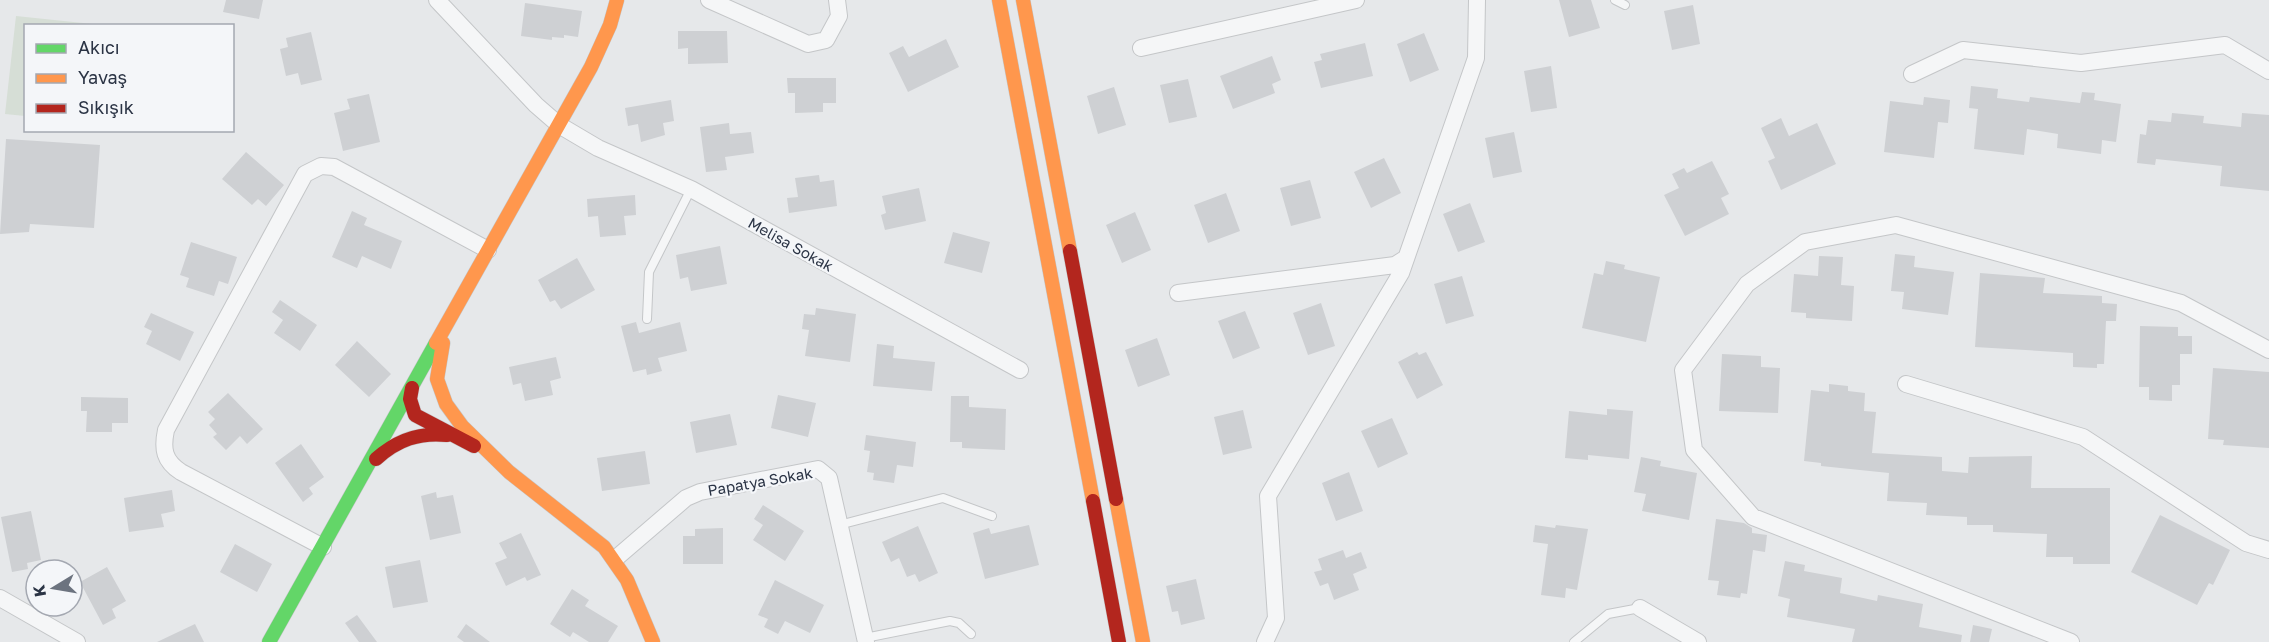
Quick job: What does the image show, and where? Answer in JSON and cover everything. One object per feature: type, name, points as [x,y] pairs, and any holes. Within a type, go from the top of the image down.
[{"type":"street","name":"Melisa Sokak","points":[[437,0],[514,83],[559,125],[598,148],[692,189],[1020,370]]},
{"type":"street","points":[[269,642],[559,125],[610,25],[617,0]]},
{"type":"street","points":[[709,0],[808,44],[826,40],[839,15],[837,0]]},
{"type":"street","points":[[999,0],[1119,642]]},
{"type":"street","points":[[1023,0],[1143,642]]},
{"type":"street","points":[[1141,48],[1356,0]]},
{"type":"street","points":[[1265,642],[1276,618],[1268,496],[1401,273],[1476,58],[1477,0]]},
{"type":"street","points":[[1911,74],[1963,50],[2081,63],[2225,45],[2269,71]]},
{"type":"street","points":[[323,547],[181,472],[170,465],[164,454],[166,430],[305,174],[321,166],[334,167],[488,250]]},
{"type":"street","points":[[2071,642],[1753,517],[1694,450],[1683,370],[1747,284],[1805,242],[1896,225],[2181,303],[2269,350]]},
{"type":"street","points":[[1178,293],[1395,265],[1406,258]]},
{"type":"street","points":[[446,327],[437,370],[440,391],[450,411],[463,428],[494,458],[604,547],[629,582],[653,642]]},
{"type":"street","points":[[1906,384],[2083,437],[2246,543],[2269,550]]},
{"type":"street","points":[[412,388],[410,399],[415,415],[494,458]]},
{"type":"street","points":[[367,469],[384,451],[407,437],[436,434],[453,436]]},
{"type":"street","name":"Papatya Sokak","points":[[615,560],[686,498],[700,492],[818,469],[830,478],[865,640]]},
{"type":"street","points":[[0,598],[77,642]]},
{"type":"street","points":[[1640,608],[1698,642]]},
{"type":"lane","points":[[1615,0],[1625,5]]},
{"type":"lane","points":[[647,319],[649,272],[692,189]]},
{"type":"lane","points":[[839,525],[943,498],[992,516]]},
{"type":"lane","points":[[1574,642],[1608,614],[1640,608]]},
{"type":"lane","points":[[865,640],[950,621],[959,623],[971,634]]},
{"type":"shaded area","points":[[16,16],[92,24],[24,24],[24,116],[5,114]]},
{"type":"building","points":[[226,0],[263,0],[259,19],[223,12]]},
{"type":"building","points":[[1559,0],[1591,0],[1600,28],[1569,37]]},
{"type":"building","points":[[525,3],[582,11],[578,37],[564,35],[564,38],[552,37],[552,40],[521,36]]},
{"type":"building","points":[[1693,5],[1700,44],[1672,50],[1664,11]]},
{"type":"building","points":[[678,31],[727,31],[728,63],[688,64],[688,48],[678,49]]},
{"type":"building","points":[[311,32],[322,80],[301,85],[298,73],[286,76],[280,49],[288,47],[286,38]]},
{"type":"building","points":[[1424,33],[1439,70],[1410,82],[1397,44]]},
{"type":"building","points":[[946,39],[959,67],[908,92],[889,53],[903,46],[909,57]]},
{"type":"building","points":[[1365,43],[1373,76],[1321,88],[1314,62],[1322,60],[1320,54]]},
{"type":"building","points":[[1272,56],[1281,80],[1272,84],[1275,93],[1233,109],[1220,76]]},
{"type":"building","points":[[1551,66],[1557,108],[1531,112],[1524,71]]},
{"type":"building","points":[[787,78],[836,78],[836,103],[823,103],[823,112],[795,113],[795,93],[788,93]]},
{"type":"building","points":[[1188,79],[1197,117],[1169,123],[1160,85]]},
{"type":"building","points":[[1971,86],[1998,89],[1997,98],[2029,102],[2030,97],[2080,103],[2082,92],[2095,93],[2094,100],[2121,104],[2116,142],[2102,140],[2101,154],[2057,148],[2058,134],[2027,129],[2024,155],[1974,149],[1978,109],[1969,108]]},
{"type":"building","points":[[1114,87],[1126,125],[1098,134],[1087,96]]},
{"type":"building","points":[[369,94],[380,142],[343,151],[334,113],[350,109],[347,99]]},
{"type":"building","points":[[1924,97],[1950,100],[1948,123],[1938,122],[1934,158],[1884,152],[1890,101],[1923,105]]},
{"type":"building","points":[[671,100],[674,121],[663,123],[665,135],[641,142],[638,124],[628,126],[625,108]]},
{"type":"building","points":[[2172,113],[2204,116],[2203,123],[2241,127],[2242,113],[2269,115],[2269,191],[2220,186],[2222,166],[2156,159],[2155,165],[2137,163],[2140,134],[2146,135],[2148,120],[2171,122]]},
{"type":"building","points":[[1781,118],[1789,136],[1817,123],[1836,164],[1781,190],[1768,161],[1775,158],[1761,128]]},
{"type":"building","points":[[729,123],[730,134],[751,132],[754,153],[725,157],[727,170],[706,172],[700,127]]},
{"type":"building","points":[[1514,132],[1522,172],[1493,178],[1485,138]]},
{"type":"building","points":[[6,139],[100,145],[94,228],[30,224],[29,232],[0,234]]},
{"type":"building","points":[[246,152],[284,185],[266,206],[258,199],[252,205],[222,179]]},
{"type":"building","points":[[1384,158],[1401,193],[1371,208],[1354,172]]},
{"type":"building","points":[[1712,161],[1729,194],[1721,198],[1729,214],[1685,236],[1664,195],[1679,188],[1672,174],[1684,168],[1687,173]]},
{"type":"building","points":[[819,175],[820,182],[834,180],[837,206],[789,213],[787,198],[798,197],[795,178]]},
{"type":"building","points":[[1310,180],[1321,218],[1291,226],[1280,188]]},
{"type":"building","points":[[919,188],[926,221],[885,230],[881,215],[886,213],[882,196]]},
{"type":"building","points":[[1226,193],[1240,231],[1208,243],[1194,205]]},
{"type":"building","points":[[635,195],[636,215],[624,216],[626,235],[600,237],[598,216],[588,217],[587,199]]},
{"type":"building","points":[[1470,203],[1485,242],[1458,252],[1443,214]]},
{"type":"building","points":[[352,211],[367,218],[364,225],[402,241],[391,269],[362,256],[357,268],[332,257]]},
{"type":"building","points":[[1135,212],[1151,250],[1122,263],[1106,225]]},
{"type":"building","points":[[953,232],[990,242],[982,273],[944,263]]},
{"type":"building","points":[[191,242],[237,257],[228,284],[219,281],[214,296],[186,287],[189,278],[180,275]]},
{"type":"building","points":[[720,246],[727,284],[691,291],[688,277],[680,279],[676,255]]},
{"type":"building","points":[[1895,254],[1915,256],[1914,267],[1954,272],[1948,315],[1902,309],[1904,292],[1891,291]]},
{"type":"building","points":[[1819,256],[1843,257],[1841,285],[1854,286],[1852,321],[1806,318],[1806,313],[1791,312],[1794,274],[1818,276]]},
{"type":"building","points":[[577,258],[595,290],[561,309],[555,300],[550,302],[538,280]]},
{"type":"building","points":[[1606,261],[1625,265],[1624,269],[1660,277],[1646,342],[1582,328],[1594,273],[1603,275]]},
{"type":"building","points":[[1980,273],[2045,278],[2043,293],[2102,296],[2102,303],[2117,304],[2116,321],[2106,321],[2104,364],[2097,364],[2097,368],[2073,367],[2073,353],[1975,347]]},
{"type":"building","points":[[1462,276],[1474,316],[1446,324],[1434,284]]},
{"type":"building","points":[[280,300],[317,325],[300,351],[274,333],[283,320],[272,312]]},
{"type":"building","points":[[1321,303],[1335,346],[1308,355],[1293,313]]},
{"type":"building","points":[[816,308],[856,314],[850,362],[805,356],[809,330],[802,329],[804,314],[815,315]]},
{"type":"building","points":[[1245,311],[1260,348],[1233,359],[1218,321]]},
{"type":"building","points":[[151,313],[194,332],[180,361],[146,344],[152,331],[144,327]]},
{"type":"building","points":[[636,322],[639,333],[680,322],[687,351],[658,358],[662,371],[647,375],[646,369],[633,372],[621,326]]},
{"type":"building","points":[[2140,326],[2178,327],[2178,336],[2192,336],[2192,354],[2180,354],[2180,385],[2172,385],[2172,401],[2149,400],[2149,387],[2139,387]]},
{"type":"building","points":[[1157,338],[1170,375],[1138,387],[1125,350]]},
{"type":"building","points":[[357,341],[391,374],[369,397],[335,365]]},
{"type":"building","points":[[877,344],[894,346],[893,358],[935,362],[932,391],[873,386]]},
{"type":"building","points":[[1417,352],[1419,355],[1426,352],[1443,385],[1417,399],[1398,362]]},
{"type":"building","points":[[1722,354],[1761,356],[1761,367],[1780,368],[1778,413],[1719,411]]},
{"type":"building","points":[[556,357],[561,378],[550,381],[553,395],[525,401],[521,383],[513,385],[509,367]]},
{"type":"building","points":[[2213,368],[2269,372],[2269,448],[2223,445],[2224,440],[2208,439]]},
{"type":"building","points":[[1829,384],[1848,386],[1848,391],[1865,393],[1864,411],[1876,412],[1872,453],[1942,457],[1942,471],[1968,473],[1969,457],[2032,456],[2031,488],[2110,488],[2110,564],[2073,564],[2073,557],[2046,557],[2047,534],[1993,532],[1993,525],[1967,525],[1967,517],[1926,515],[1927,503],[1887,501],[1889,473],[1821,466],[1821,463],[1804,461],[1811,390],[1829,392]]},
{"type":"building","points":[[228,393],[263,429],[247,444],[240,436],[226,450],[213,437],[217,434],[209,425],[215,419],[208,412]]},
{"type":"building","points":[[778,395],[816,403],[808,437],[771,428]]},
{"type":"building","points":[[951,396],[969,396],[969,407],[1006,409],[1005,450],[962,448],[962,442],[950,442]]},
{"type":"building","points":[[81,397],[128,398],[128,423],[112,423],[112,432],[86,432],[87,411],[81,411]]},
{"type":"building","points":[[1607,409],[1633,411],[1629,459],[1588,455],[1588,460],[1565,458],[1569,411],[1607,415]]},
{"type":"building","points":[[1243,410],[1252,448],[1223,455],[1214,417]]},
{"type":"building","points":[[730,414],[737,445],[696,453],[690,422]]},
{"type":"building","points":[[1392,418],[1408,454],[1378,468],[1361,431]]},
{"type":"building","points":[[866,435],[916,442],[913,467],[897,465],[894,483],[873,480],[874,473],[867,472],[870,451],[864,450]]},
{"type":"building","points":[[301,444],[324,477],[309,488],[313,494],[303,502],[275,463]]},
{"type":"building","points":[[645,451],[650,484],[602,491],[597,458]]},
{"type":"building","points":[[1641,457],[1661,461],[1660,466],[1697,473],[1689,520],[1642,511],[1646,494],[1634,492]]},
{"type":"building","points":[[1349,472],[1363,511],[1336,521],[1322,483]]},
{"type":"building","points":[[172,490],[175,511],[161,514],[164,527],[129,532],[124,498]]},
{"type":"building","points":[[436,492],[437,498],[453,495],[461,533],[430,540],[421,496]]},
{"type":"building","points":[[763,505],[804,531],[785,561],[753,540],[763,525],[754,519]]},
{"type":"building","points":[[31,511],[41,558],[24,558],[24,570],[12,572],[1,517]]},
{"type":"building","points":[[2160,515],[2230,550],[2213,585],[2209,583],[2197,605],[2131,572]]},
{"type":"building","points":[[1716,519],[1744,523],[1752,528],[1752,533],[1767,535],[1765,552],[1753,550],[1747,594],[1741,593],[1740,598],[1717,595],[1719,581],[1708,580]]},
{"type":"building","points":[[1029,525],[1039,565],[985,579],[973,533],[989,528],[991,534]]},
{"type":"building","points":[[1535,525],[1588,529],[1577,590],[1566,588],[1565,598],[1541,595],[1548,544],[1533,542]]},
{"type":"building","points":[[918,526],[938,573],[919,582],[915,574],[907,577],[899,558],[891,562],[882,542]]},
{"type":"building","points":[[723,528],[723,564],[683,564],[683,536],[695,536],[695,529]]},
{"type":"building","points":[[521,533],[541,575],[527,581],[525,577],[506,586],[495,563],[507,558],[499,543]]},
{"type":"building","points":[[235,544],[272,564],[257,592],[220,572]]},
{"type":"building","points":[[1343,550],[1346,558],[1361,552],[1367,568],[1353,574],[1359,590],[1334,600],[1328,583],[1320,586],[1314,572],[1322,570],[1318,559]]},
{"type":"building","points":[[420,560],[428,602],[393,608],[385,567]]},
{"type":"building","points":[[1785,561],[1805,565],[1804,571],[1842,578],[1840,593],[1877,601],[1878,595],[1923,604],[1919,627],[1962,635],[1961,642],[1852,642],[1855,629],[1787,617],[1790,599],[1778,596]]},
{"type":"building","points":[[107,567],[126,601],[112,609],[116,618],[103,625],[84,589],[84,580]]},
{"type":"building","points":[[1196,579],[1205,619],[1181,625],[1178,611],[1172,612],[1166,586]]},
{"type":"building","points":[[775,580],[824,605],[810,633],[785,621],[778,634],[764,627],[768,619],[758,615]]},
{"type":"building","points":[[572,589],[589,600],[585,606],[618,626],[608,642],[589,642],[573,632],[570,637],[550,624]]},
{"type":"building","points":[[357,615],[377,642],[359,642],[345,623]]},
{"type":"building","points":[[195,624],[204,642],[157,642]]},
{"type":"building","points":[[466,624],[490,642],[464,642],[457,637]]},
{"type":"building","points":[[1973,625],[1992,629],[1989,642],[1970,642]]},
{"type":"traffic: fast","points":[[269,642],[436,343]]},
{"type":"traffic: slow","points":[[436,343],[591,67],[610,25],[617,0]]},
{"type":"traffic: slow","points":[[999,0],[1093,501]]},
{"type":"traffic: slow","points":[[1023,0],[1070,251]]},
{"type":"traffic: slow","points":[[443,343],[437,379],[446,404],[462,426],[509,472],[604,547],[627,580],[653,642]]},
{"type":"traffic: slow","points":[[1116,499],[1143,642]]},
{"type":"traffic: jam","points":[[1070,251],[1116,499]]},
{"type":"traffic: jam","points":[[412,388],[410,399],[415,415],[474,446]]},
{"type":"traffic: jam","points":[[376,459],[400,442],[418,436],[447,435]]},
{"type":"traffic: jam","points":[[1093,501],[1119,642]]}]
